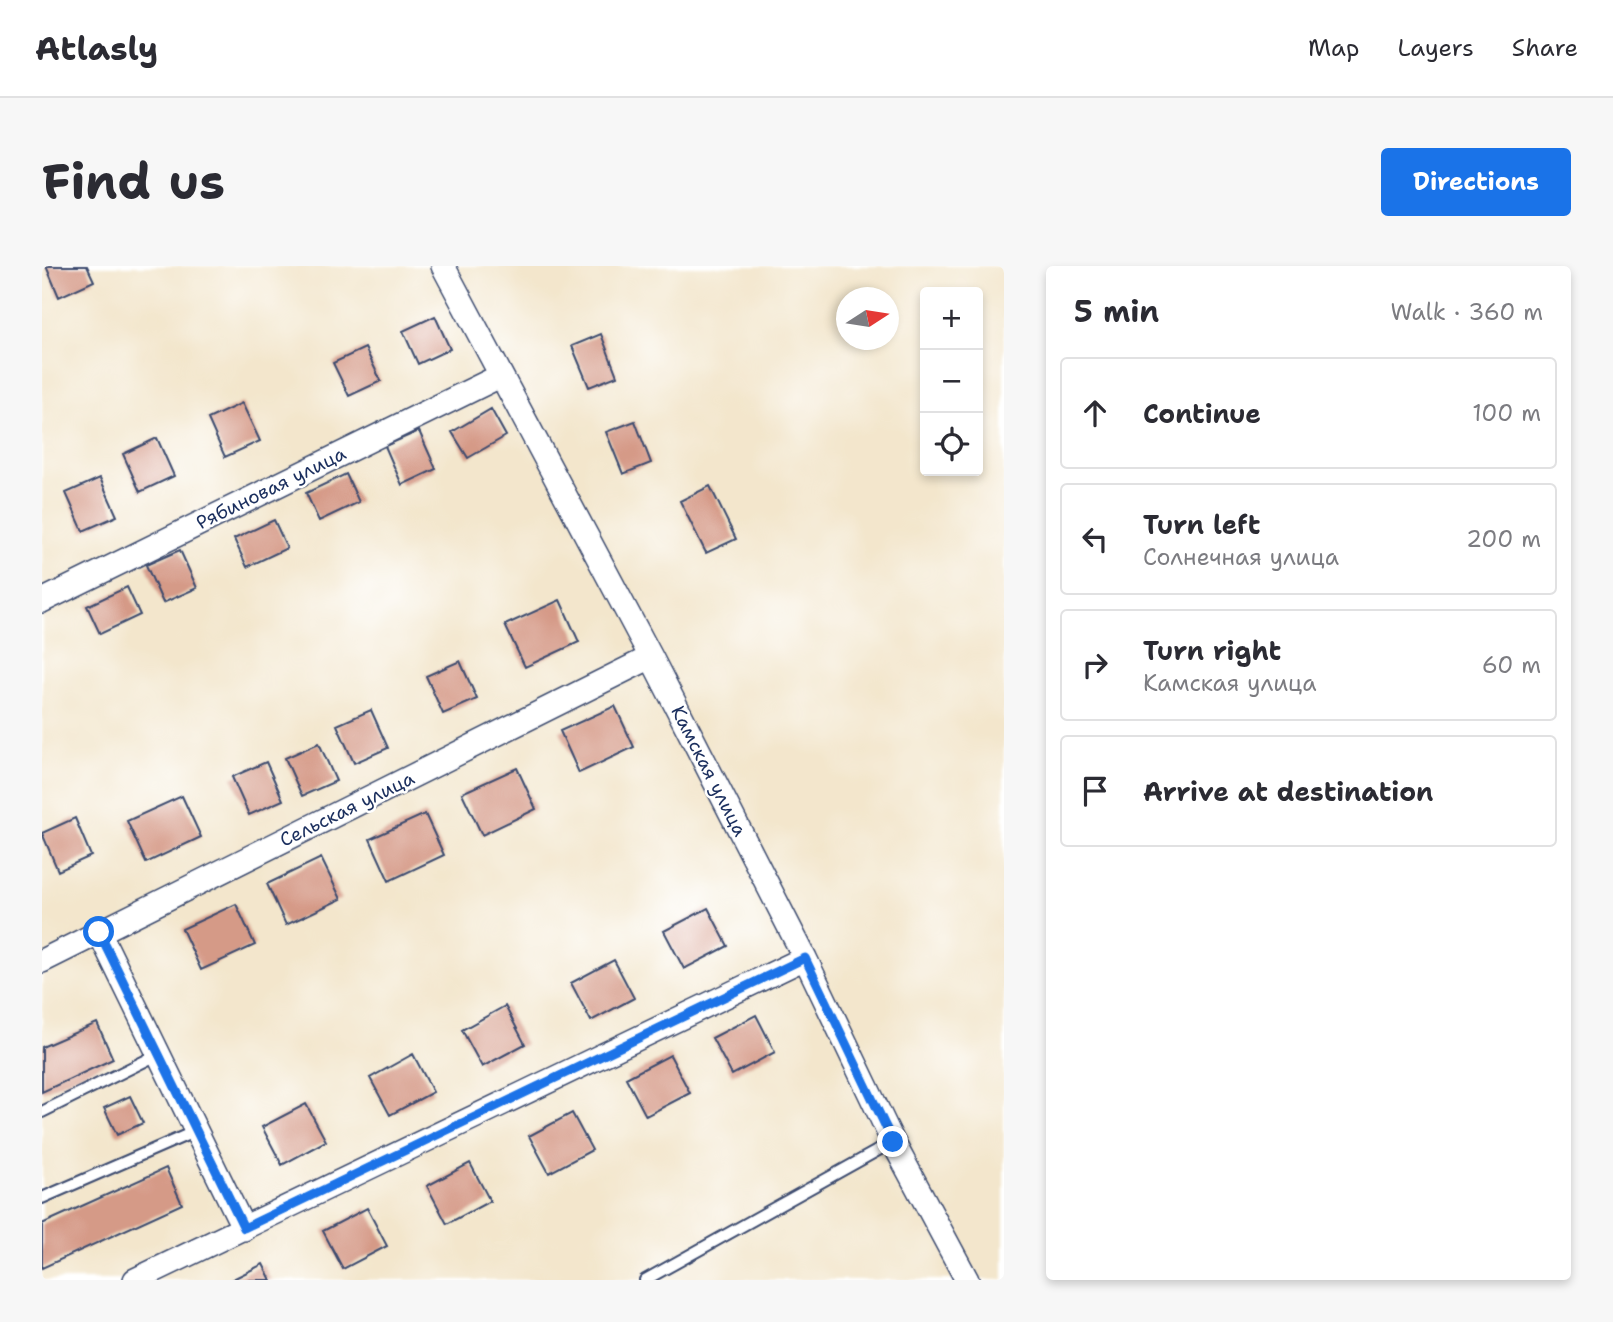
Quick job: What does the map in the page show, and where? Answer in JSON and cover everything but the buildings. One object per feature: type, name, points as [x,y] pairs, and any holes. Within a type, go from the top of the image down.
[{"type":"street","name":"Камская улица","points":[[443,266],[651,657],[805,958],[893,1142],[967,1280]]},
{"type":"street","name":"Рябиновая улица","points":[[42,601],[500,376]]},
{"type":"street","name":"Сельская улица","points":[[42,961],[651,657]]},
{"type":"street","points":[[99,932],[244,1228]]},
{"type":"street","points":[[135,1280],[805,958]]},
{"type":"lane","points":[[42,1112],[159,1054]]},
{"type":"lane","points":[[42,1198],[196,1131]]},
{"type":"lane","points":[[645,1280],[893,1142]]},
{"type":"route","points":[[99,932],[244,1228],[805,958],[893,1142]]}]
